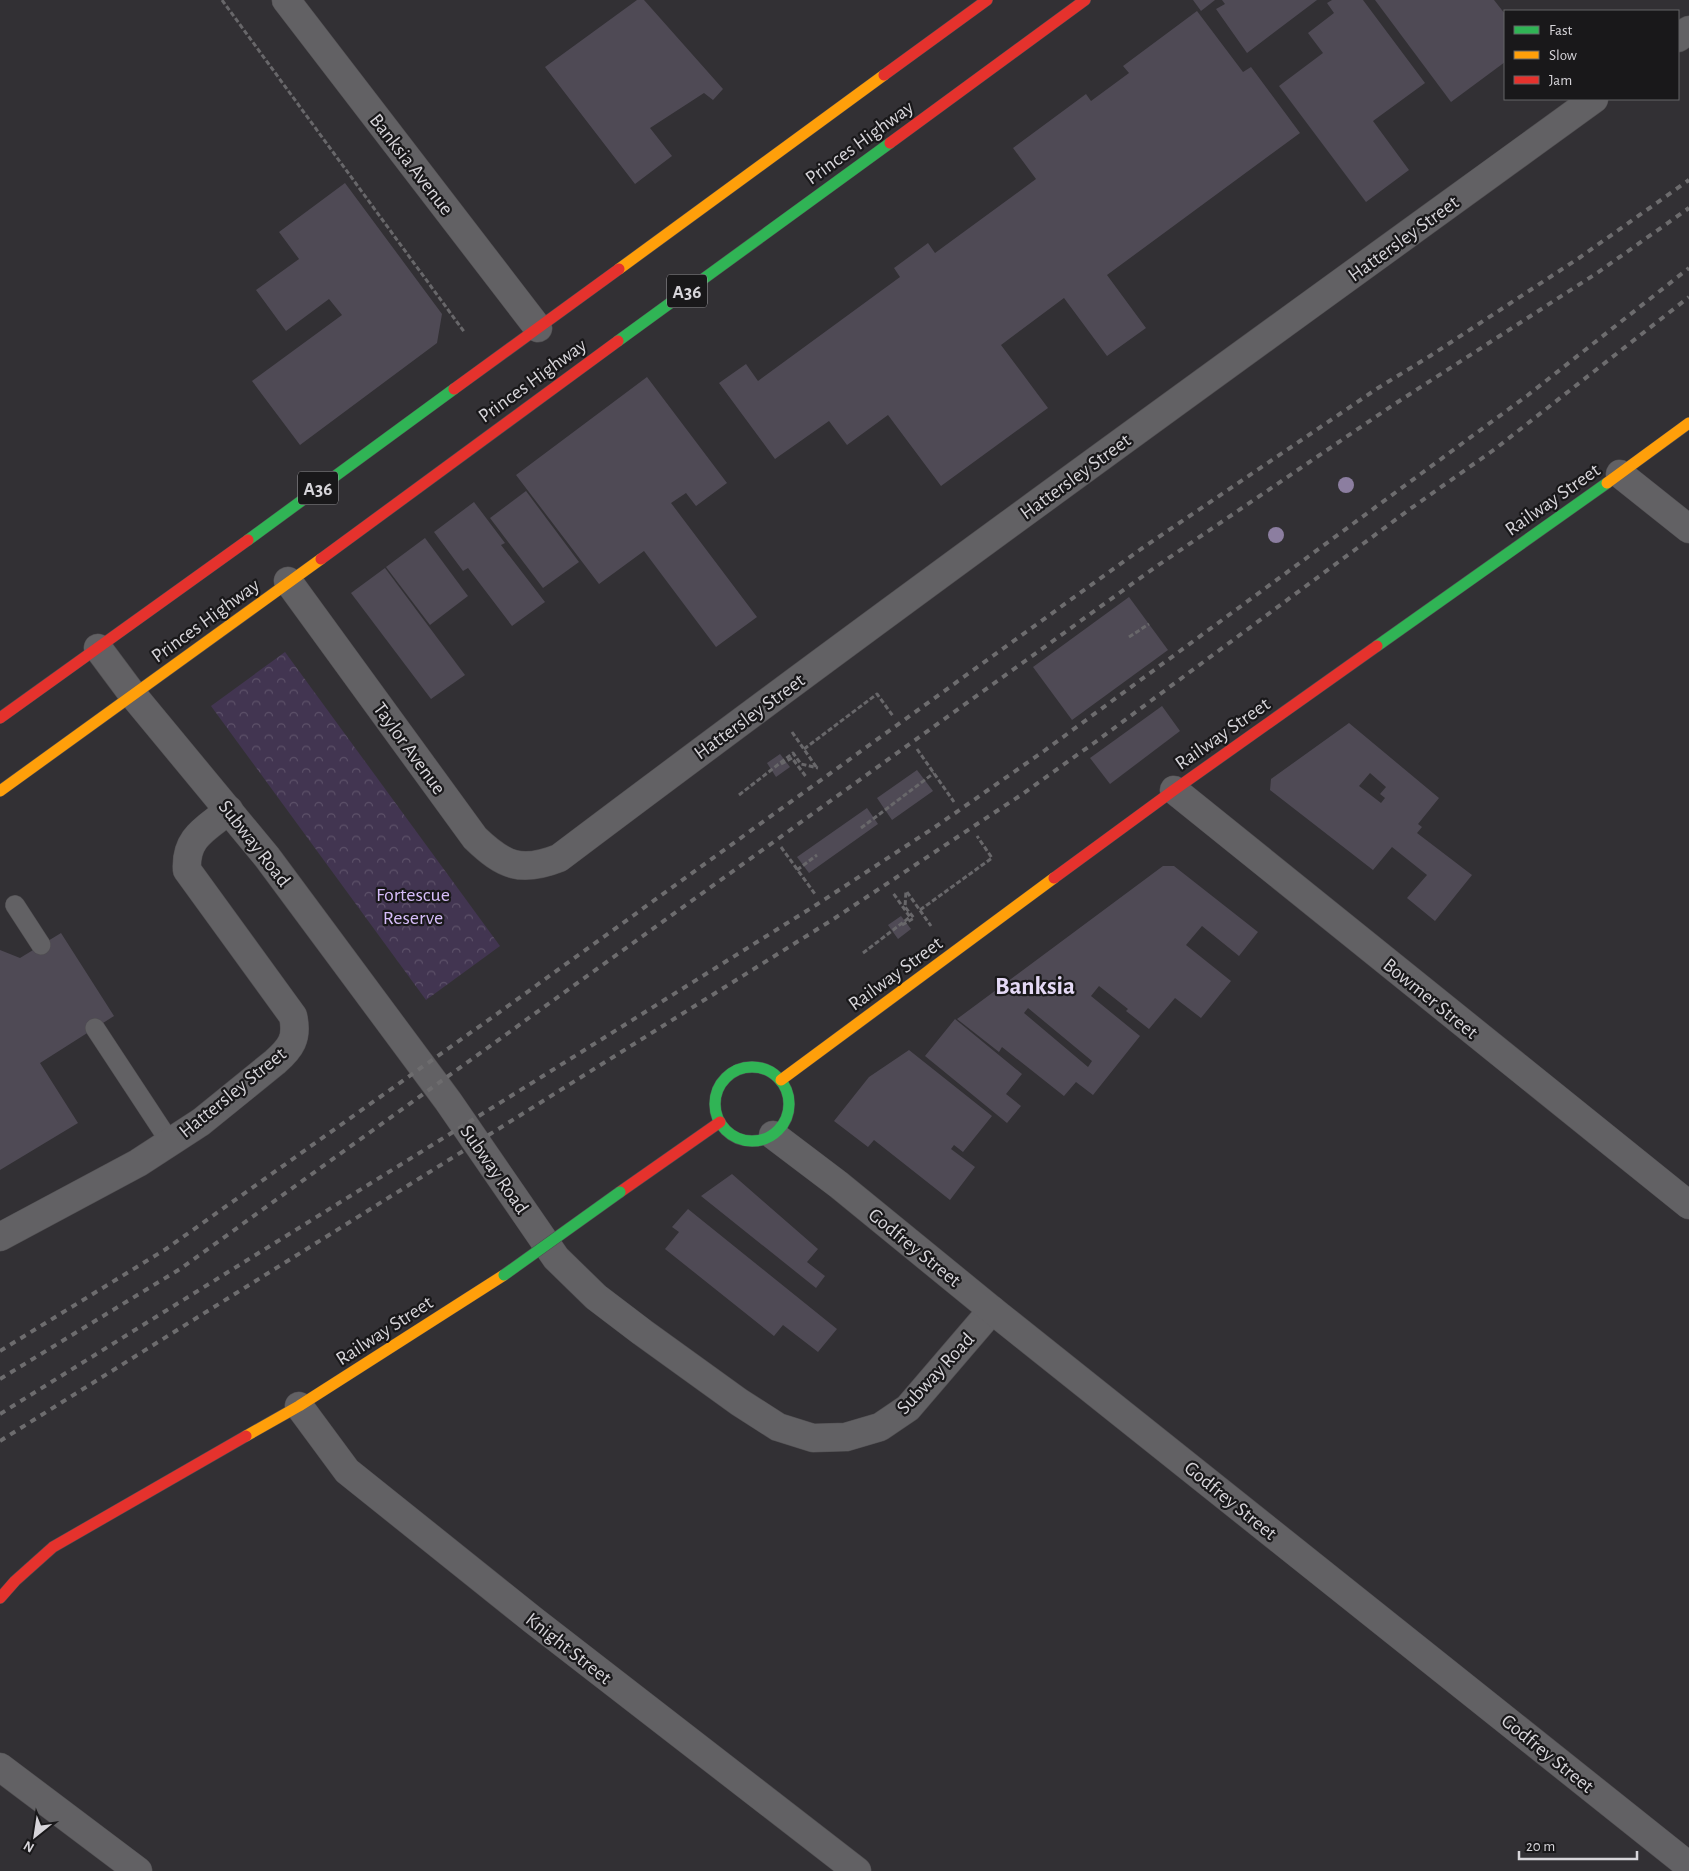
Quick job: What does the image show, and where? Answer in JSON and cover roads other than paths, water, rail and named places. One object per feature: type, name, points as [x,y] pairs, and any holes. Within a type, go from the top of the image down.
[{"type":"main road","name":"Princes Highway","points":[[0,718],[987,0]]},
{"type":"main road","name":"Princes Highway","points":[[0,791],[1085,0]]},
{"type":"main road","name":"Railway Street","points":[[781,1080],[1174,790],[1689,423]]},
{"type":"main road","points":[[748,1067],[760,1068],[772,1072],[781,1080],[787,1091],[788,1115],[782,1126],[773,1134],[756,1140],[738,1138],[728,1132],[720,1122],[716,1110],[719,1087],[736,1070],[748,1067]]},
{"type":"main road","name":"Railway Street","points":[[0,1598],[15,1581],[53,1547],[299,1406],[504,1275],[720,1122]]},
{"type":"street","name":"Banksia Avenue","points":[[286,0],[538,328]]},
{"type":"street","name":"Hattersley Street","points":[[559,858],[1004,528],[1593,100]]},
{"type":"street","points":[[1620,474],[1689,529]]},
{"type":"street","name":"Taylor Avenue","points":[[288,582],[475,838],[494,856],[517,865],[540,865],[559,858]]},
{"type":"street","name":"Subway Road","points":[[98,648],[133,695],[267,856],[448,1101],[556,1258],[596,1297],[642,1332],[740,1402],[778,1426],[813,1438],[846,1437],[880,1427],[908,1408],[992,1310]]},
{"type":"street","name":"Bowmer Street","points":[[1174,790],[1689,1205]]},
{"type":"street","name":"Hattersley Street","points":[[0,1237],[138,1163],[201,1122],[286,1053],[293,1041],[295,1027],[293,1016],[187,870],[186,856],[192,841],[229,810]]},
{"type":"street","name":"Godfrey Street","points":[[773,1134],[839,1185],[992,1310],[1684,1853]]},
{"type":"street","name":"Knight Street","points":[[299,1406],[347,1471],[533,1620],[858,1871]]},
{"type":"street","points":[[0,1767],[138,1871]]},
{"type":"lane","points":[[15,905],[41,945]]},
{"type":"lane","points":[[95,1028],[170,1142]]},
{"type":"railway","points":[[0,1351],[166,1249],[494,1016],[1141,549],[1378,388],[1579,258],[1689,180]]},
{"type":"railway","points":[[0,1379],[180,1269],[1157,566],[1393,405],[1597,273],[1689,208]]},
{"type":"railway","points":[[0,1414],[816,905],[935,827],[1044,751],[1528,395],[1689,268]]},
{"type":"railway","points":[[0,1441],[832,920],[1024,793],[1410,509],[1495,449],[1689,297]]},
{"type":"district","name":"Banksia","points":[[1035,985]]},
{"type":"park label","name":"Fortescue Reserve","points":[[413,906]]}]
